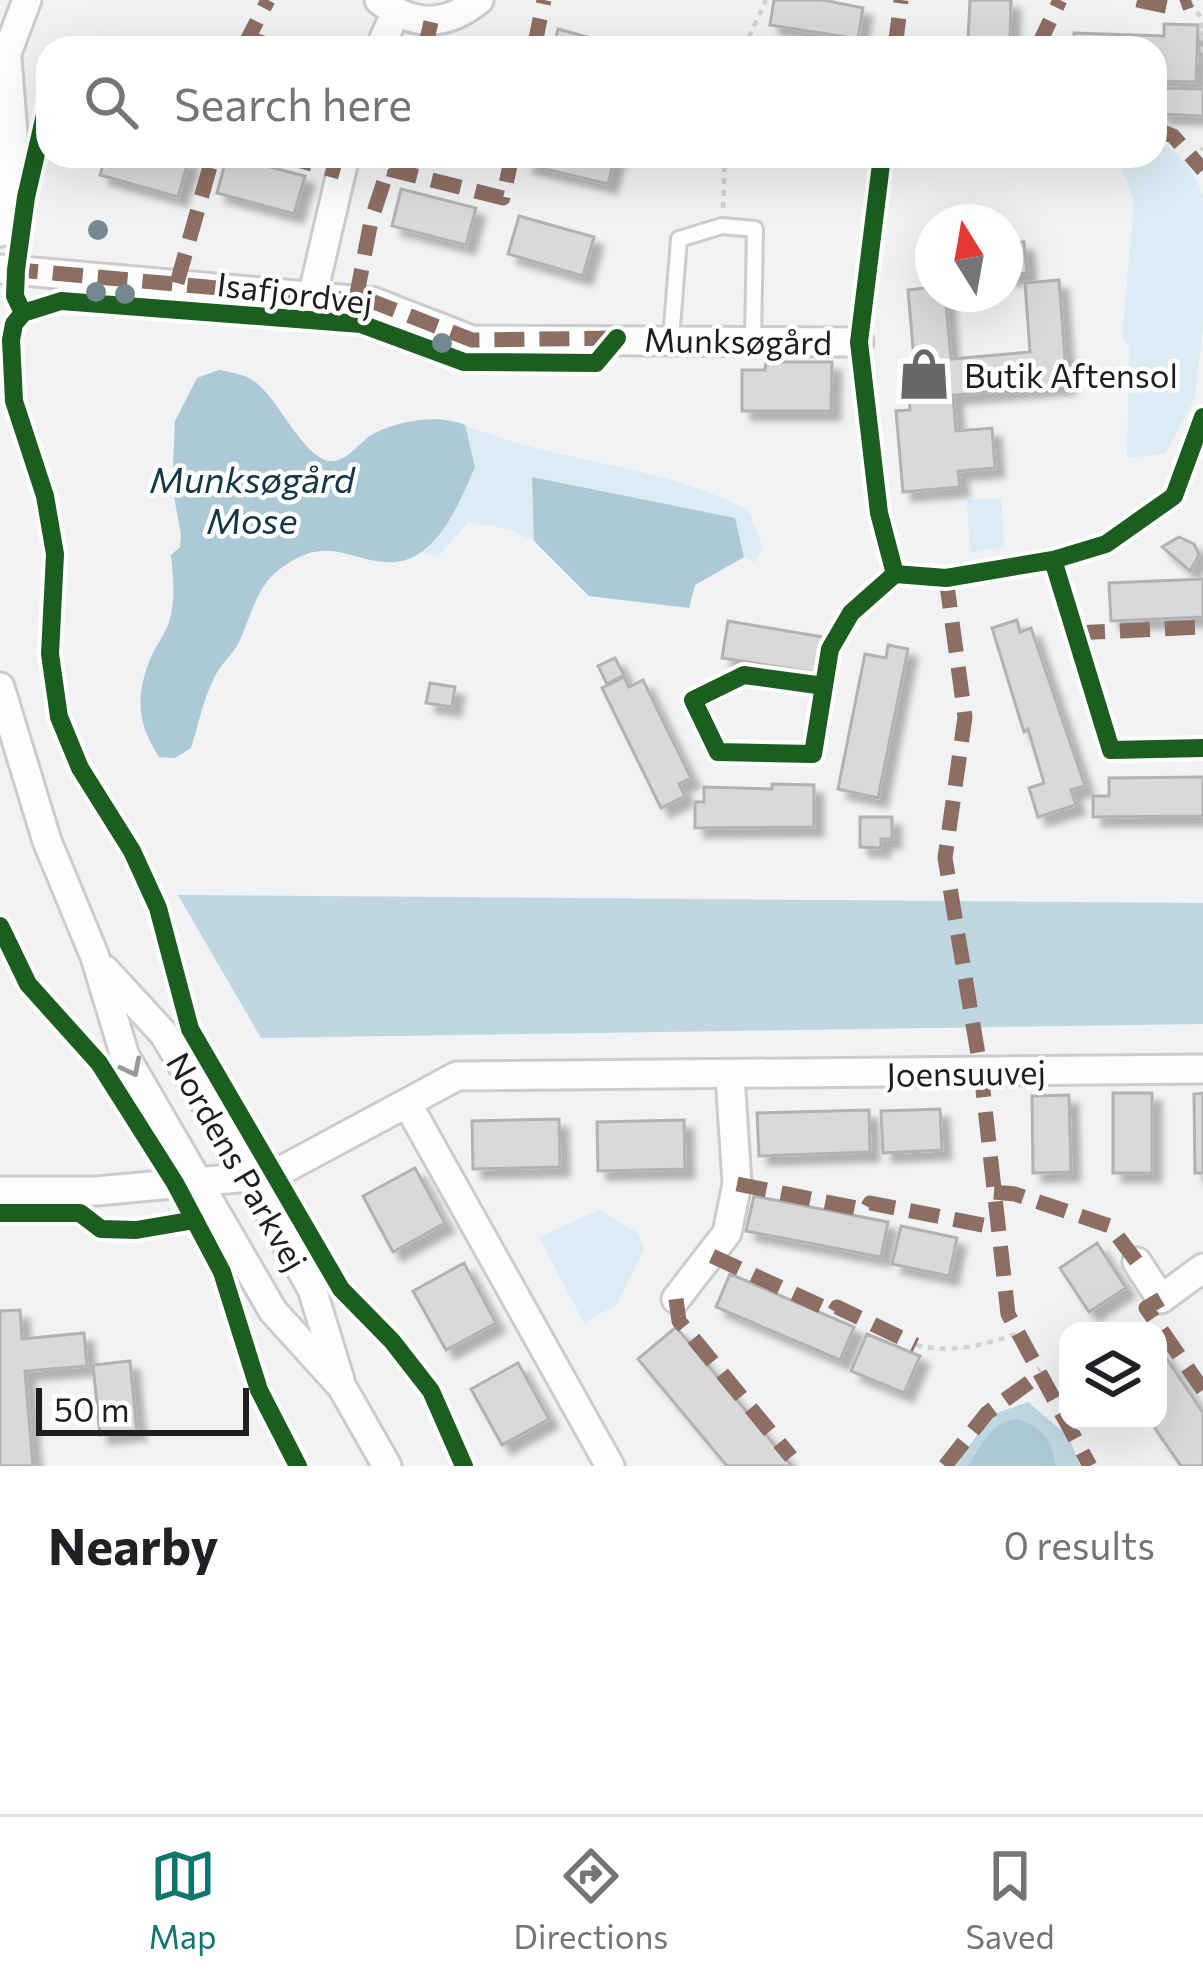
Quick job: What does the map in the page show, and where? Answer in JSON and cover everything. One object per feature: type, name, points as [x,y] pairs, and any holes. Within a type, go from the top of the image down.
[{"type":"street","points":[[0,232],[13,133],[4,65],[27,0]]},
{"type":"street","points":[[387,7],[421,22],[441,21],[462,14],[479,0]]},
{"type":"street","name":"Isafjordvej","points":[[314,293],[342,168]]},
{"type":"street","name":"Isafjordvej","points":[[0,269],[314,293],[374,302],[472,340],[617,338]]},
{"type":"street","name":"Munksøgård","points":[[617,338],[859,342]]},
{"type":"street","name":"Nordens Parkvej","points":[[0,687],[46,841],[95,957],[125,1056],[273,1311],[342,1388],[387,1466]]},
{"type":"street","name":"Nordens Parkvej","points":[[95,957],[164,1034],[251,1180],[312,1289],[342,1388]]},
{"type":"street","name":"Joensuuvej","points":[[0,1192],[96,1191],[273,1175],[457,1076],[1203,1069]]},
{"type":"street","points":[[676,1299],[727,1233],[737,1184],[730,1075]]},
{"type":"street","points":[[407,1103],[610,1466]]},
{"type":"street","points":[[1137,1262],[1161,1299],[1203,1268]]},
{"type":"lane","points":[[671,339],[679,239],[722,226],[755,229],[753,340]]},
{"type":"path","points":[[750,36],[766,0]]},
{"type":"path","points":[[1190,2],[1201,18],[1203,53]]},
{"type":"path","points":[[1195,161],[1203,148]]},
{"type":"path","points":[[722,226],[724,168]]},
{"type":"path","points":[[916,1345],[937,1351],[966,1348],[1019,1333]]},
{"type":"shaded area","points":[[1167,147],[1195,178],[1203,196],[1203,325],[1195,398],[1165,454],[1127,458],[1129,348],[1122,337],[1134,203],[1122,168],[1167,168]]},
{"type":"shaded area","points":[[465,425],[714,494],[748,510],[763,547],[755,562],[744,557],[734,518],[533,477],[534,541],[509,529],[468,522],[438,557],[421,552],[444,528],[475,467]]},
{"type":"shaded area","points":[[1001,498],[1004,547],[970,553],[967,500]]},
{"type":"shaded area","points":[[178,895],[1203,903],[1203,1024],[261,1038]]},
{"type":"shaded area","points":[[599,1210],[638,1233],[644,1249],[617,1304],[584,1323],[539,1237]]},
{"type":"shaded area","points":[[1028,1402],[1069,1437],[1080,1466],[955,1466],[991,1415]]},
{"type":"water","name":"Munksøgård Mose","points":[[219,370],[254,381],[310,449],[329,461],[342,458],[385,428],[432,419],[465,425],[475,467],[436,539],[410,558],[379,562],[340,552],[313,552],[272,576],[255,601],[237,645],[214,678],[191,748],[175,758],[159,757],[146,733],[141,697],[151,657],[169,622],[171,555],[180,547],[172,485],[175,421],[197,378]]},
{"type":"water","points":[[532,477],[735,518],[744,557],[695,585],[689,608],[589,596],[534,541]]},
{"type":"water","points":[[1017,1419],[1045,1436],[1056,1466],[968,1466],[993,1429]]},
{"type":"building","points":[[774,0],[823,0],[863,8],[858,36],[770,25]]},
{"type":"building","points":[[970,0],[1011,0],[1010,36],[968,36]]},
{"type":"building","points":[[1164,24],[1198,25],[1196,82],[1167,81]]},
{"type":"building","points":[[558,29],[584,36],[556,36]]},
{"type":"building","points":[[1074,33],[1164,36],[1074,36]]},
{"type":"building","points":[[1167,88],[1203,89],[1203,116],[1167,114]]},
{"type":"building","points":[[102,168],[186,168],[178,197],[100,175]]},
{"type":"building","points":[[224,168],[274,168],[305,176],[294,214],[217,193]]},
{"type":"building","points":[[541,168],[612,168],[608,184]]},
{"type":"building","points":[[401,189],[476,208],[466,245],[392,226]]},
{"type":"building","points":[[519,216],[594,237],[583,276],[508,254]]},
{"type":"building","points":[[1059,280],[1067,385],[953,395],[956,431],[992,428],[995,468],[958,471],[960,487],[903,492],[896,411],[910,410],[909,394],[917,394],[908,290],[915,289],[915,312],[947,312],[951,359],[1030,352],[1025,283]]},
{"type":"building","points":[[766,362],[832,362],[831,411],[742,411],[742,370],[765,370]]},
{"type":"building","points":[[1179,537],[1194,544],[1199,555],[1190,571],[1162,547]]},
{"type":"building","points":[[1203,579],[1203,617],[1111,621],[1109,583]]},
{"type":"building","points":[[1017,620],[1020,632],[1031,628],[1085,786],[1071,790],[1076,805],[1038,817],[1029,788],[1044,783],[992,628]]},
{"type":"building","points":[[728,621],[823,637],[817,673],[722,658]]},
{"type":"building","points":[[888,645],[908,649],[878,798],[838,789],[865,654],[886,658]]},
{"type":"building","points":[[615,658],[624,675],[607,684],[598,666]]},
{"type":"building","points":[[624,677],[629,687],[643,680],[691,778],[679,784],[685,796],[661,808],[602,688]]},
{"type":"building","points":[[430,683],[455,687],[452,707],[426,703]]},
{"type":"building","points":[[1203,777],[1203,816],[1093,817],[1093,796],[1109,796],[1109,778]]},
{"type":"building","points":[[772,784],[814,785],[814,827],[695,828],[695,802],[704,802],[704,787],[772,789]]},
{"type":"building","points":[[860,817],[892,817],[892,839],[881,839],[881,848],[860,847]]},
{"type":"building","points":[[1113,1093],[1152,1093],[1152,1173],[1113,1173]]},
{"type":"building","points":[[1203,1093],[1203,1173],[1195,1173],[1194,1094]]},
{"type":"building","points":[[1069,1095],[1071,1172],[1033,1173],[1032,1096]]},
{"type":"building","points":[[940,1109],[942,1150],[883,1153],[881,1111]]},
{"type":"building","points":[[869,1110],[870,1152],[759,1156],[757,1113]]},
{"type":"building","points":[[559,1119],[560,1167],[473,1169],[472,1121]]},
{"type":"building","points":[[684,1120],[685,1169],[598,1171],[597,1122]]},
{"type":"building","points":[[415,1168],[445,1223],[393,1252],[363,1196]]},
{"type":"building","points":[[754,1196],[888,1222],[881,1257],[746,1231]]},
{"type":"building","points":[[901,1226],[957,1238],[949,1276],[892,1264]]},
{"type":"building","points":[[1097,1243],[1126,1288],[1089,1312],[1060,1268]]},
{"type":"building","points":[[464,1263],[496,1323],[446,1350],[413,1291]]},
{"type":"building","points":[[730,1274],[854,1327],[840,1360],[716,1307]]},
{"type":"building","points":[[20,1310],[22,1339],[84,1333],[87,1366],[25,1371],[33,1466],[0,1466],[0,1311]]},
{"type":"building","points":[[676,1327],[792,1466],[727,1466],[638,1359]]},
{"type":"building","points":[[867,1334],[920,1356],[904,1393],[851,1371]]},
{"type":"building","points":[[1167,1359],[1203,1413],[1203,1466],[1181,1466],[1156,1430],[1167,1430]]},
{"type":"building","points":[[130,1361],[137,1431],[100,1435],[93,1365]]},
{"type":"building","points":[[518,1363],[549,1419],[502,1445],[471,1389]]},
{"type":"marked path","points":[[249,36],[268,0]]},
{"type":"marked path","points":[[536,36],[544,0]]},
{"type":"marked path","points":[[896,36],[901,0]]},
{"type":"marked path","points":[[1043,36],[1060,0]]},
{"type":"marked path","points":[[1137,0],[1171,7],[1191,0]]},
{"type":"marked path","points":[[428,36],[431,22]]},
{"type":"marked path","points":[[1167,134],[1203,170]]},
{"type":"marked path","points":[[177,283],[210,168]]},
{"type":"marked path","points":[[326,168],[340,172]]},
{"type":"marked path","points":[[356,299],[371,221],[388,168]]},
{"type":"marked path","points":[[388,169],[503,198],[509,168]]},
{"type":"marked path","points":[[8,269],[374,302],[472,340],[617,338]]},
{"type":"marked path","points":[[946,578],[965,717],[945,858],[981,1072],[1008,1314],[1090,1466]]},
{"type":"marked path","points":[[1075,633],[1203,627]]},
{"type":"marked path","points":[[737,1184],[866,1210],[870,1203],[998,1228]]},
{"type":"marked path","points":[[994,1192],[1015,1194],[1110,1226],[1137,1262]]},
{"type":"marked path","points":[[712,1256],[916,1345]]},
{"type":"marked path","points":[[676,1299],[679,1321],[791,1457]]},
{"type":"marked path","points":[[1161,1299],[1146,1308],[1203,1390]]},
{"type":"marked path","points":[[945,1466],[987,1413],[1042,1373]]},
{"type":"cycle path","points":[[23,313],[15,296],[16,270],[36,154]]},
{"type":"cycle path","points":[[881,168],[859,342],[879,513],[895,574],[946,578],[1053,560],[1106,544],[1174,496],[1203,417]]},
{"type":"cycle path","points":[[23,313],[61,301],[361,324],[464,362],[596,363],[617,338]]},
{"type":"cycle path","points":[[23,313],[14,324],[11,340],[14,401],[45,496],[55,554],[50,654],[59,717],[80,768],[132,851],[158,908],[190,1029],[341,1289],[392,1341],[431,1391],[464,1466]]},
{"type":"cycle path","points":[[1053,560],[1111,750],[1203,748]]},
{"type":"cycle path","points":[[824,686],[744,675],[693,700],[718,752],[813,754],[830,649],[851,613],[895,574]]},
{"type":"cycle path","points":[[0,926],[28,984],[99,1063],[175,1183],[222,1272],[259,1390],[298,1466]]},
{"type":"cycle path","points":[[0,1213],[80,1213],[101,1229],[136,1230],[195,1220]]},
{"type":"place","name":"Butik Aftensol","points":[[924,374]]}]
